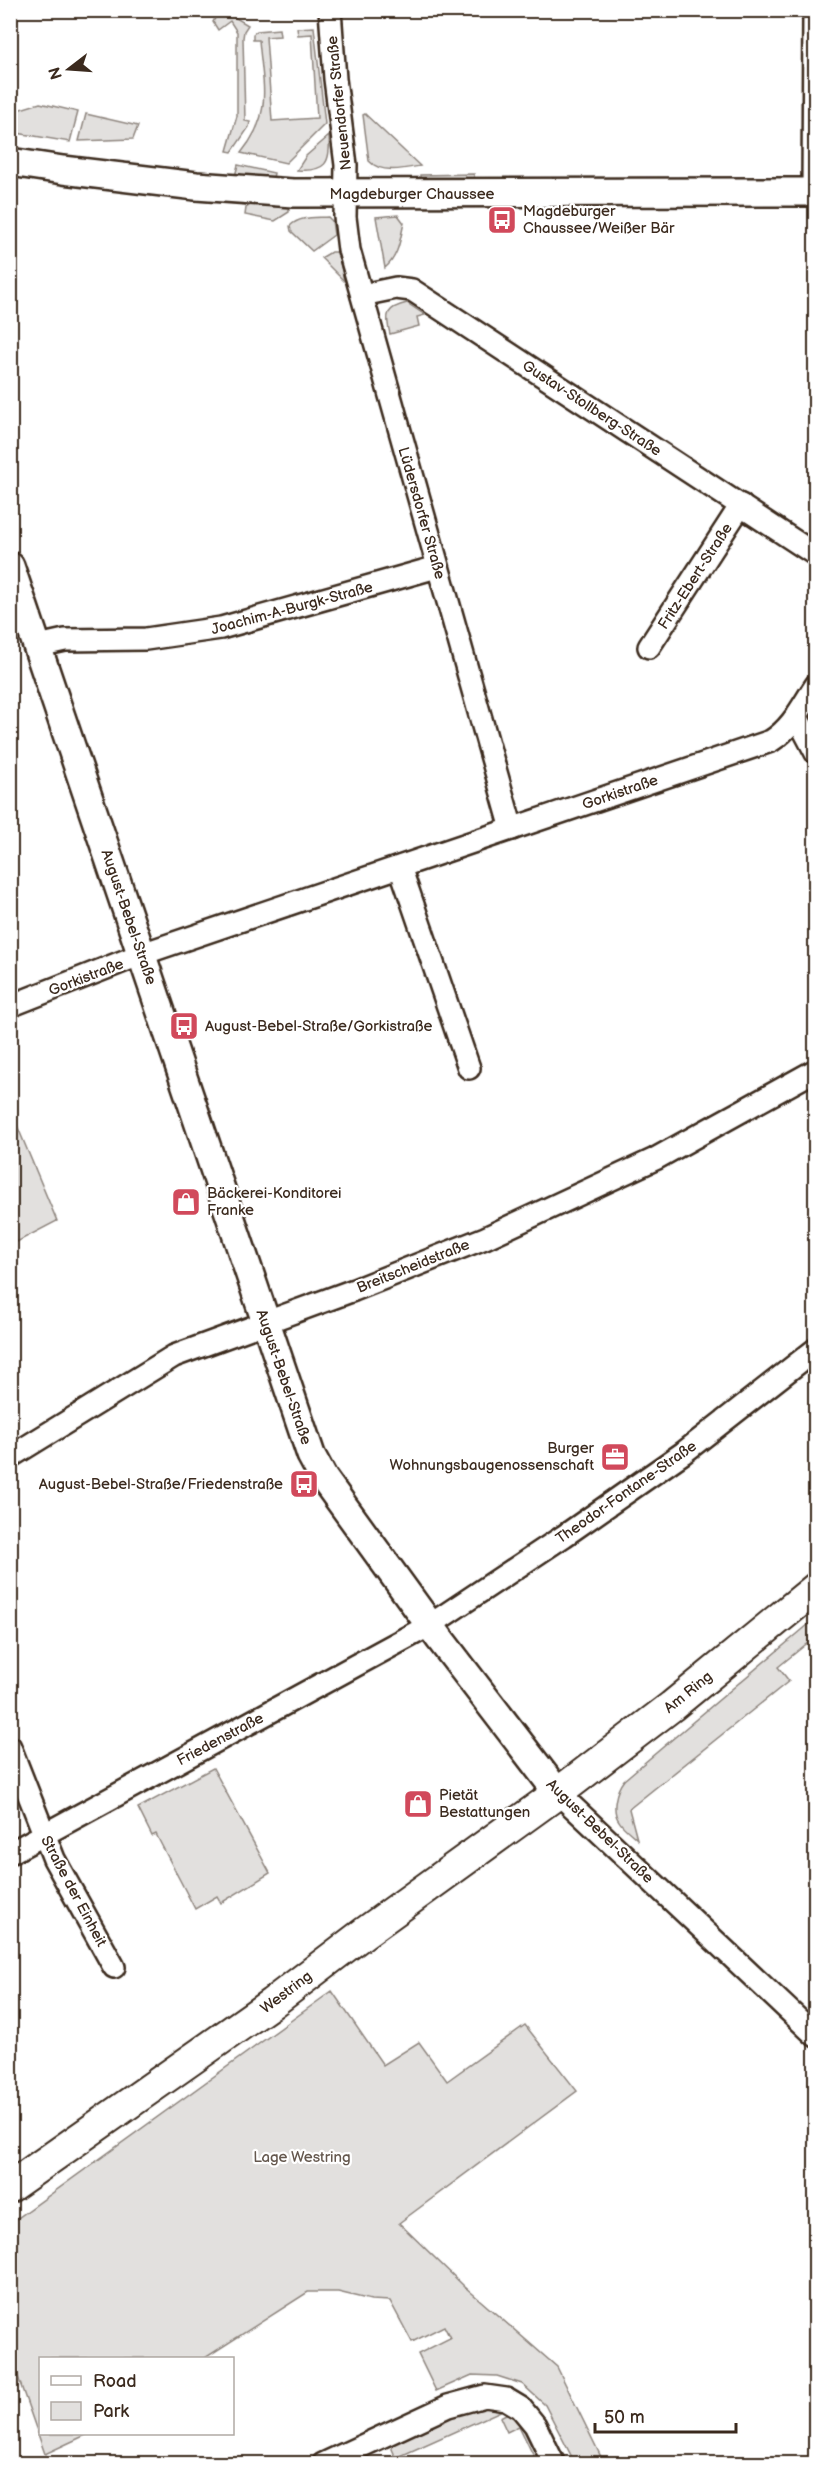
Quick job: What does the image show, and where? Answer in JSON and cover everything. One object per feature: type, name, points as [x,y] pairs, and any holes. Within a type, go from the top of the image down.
[{"type":"main road","name":"Am Ring","points":[[558,1793],[672,1706],[816,1588]]},
{"type":"main road","name":"Westring","points":[[10,2187],[272,2003],[558,1793]]},
{"type":"street","name":"Neuendorfer Straße","points":[[330,10],[335,79],[346,165],[345,195]]},
{"type":"street","points":[[814,10],[814,192]]},
{"type":"street","name":"Magdeburger Chaussee","points":[[10,162],[208,187],[275,193],[345,195],[814,192]]},
{"type":"street","name":"Lüdersdorfer Straße","points":[[345,195],[348,242],[512,829]]},
{"type":"street","name":"Gustav-Stollberg-Straße","points":[[362,295],[396,288],[412,290],[816,555]]},
{"type":"street","name":"Fritz-Ebert-Straße","points":[[649,647],[741,506]]},
{"type":"street","name":"August-Bebel-Straße","points":[[10,566],[316,1467],[430,1625],[558,1793],[816,2037]]},
{"type":"street","name":"Joachim-A-Burgk-Straße","points":[[38,646],[65,640],[146,639],[221,628],[437,567]]},
{"type":"street","name":"Gorkistraße","points":[[10,1006],[142,954],[771,741],[783,733],[797,717],[816,685]]},
{"type":"street","points":[[797,717],[816,753]]},
{"type":"street","points":[[400,867],[469,1068]]},
{"type":"street","name":"Breitscheidstraße","points":[[10,1457],[174,1356],[442,1256],[598,1187],[710,1130],[816,1070]]},
{"type":"street","name":"Theodor-Fontane-Straße","points":[[430,1625],[683,1453],[816,1348]]},
{"type":"street","name":"Friedenstraße","points":[[10,1852],[430,1625]]},
{"type":"street","name":"Straße der Einheit","points":[[10,1747],[54,1860],[114,1967]]},
{"type":"street","points":[[323,2463],[448,2406],[474,2397],[496,2396],[515,2403],[528,2415],[554,2463]]},
{"type":"green space","points":[[219,11],[224,11],[248,25],[243,38],[245,121],[250,122],[232,152],[227,151],[237,116],[237,32],[230,21],[218,30],[213,22]]},
{"type":"green space","points":[[314,27],[325,124],[286,163],[241,153],[258,126],[264,100],[259,40],[253,40],[253,34],[257,31],[279,29],[280,36],[266,37],[272,121],[317,118],[312,34],[298,35],[297,28]]},
{"type":"green space","points":[[40,103],[78,112],[70,142],[11,132],[11,112]]},
{"type":"green space","points":[[86,114],[138,126],[133,139],[79,141]]},
{"type":"green space","points":[[365,114],[420,166],[386,169],[369,161],[363,115]]},
{"type":"green space","points":[[329,136],[329,153],[325,164],[315,169],[297,170],[306,156]]},
{"type":"green space","points":[[238,165],[274,173],[273,178],[238,178],[235,176]]},
{"type":"green space","points":[[474,174],[474,183],[420,178],[420,175]]},
{"type":"green space","points":[[252,204],[289,207],[289,212],[275,221],[245,215],[246,208]]},
{"type":"green space","points":[[398,215],[404,223],[400,241],[396,253],[385,268],[376,217]]},
{"type":"green space","points":[[328,217],[332,221],[334,235],[312,251],[291,231],[290,226],[298,221]]},
{"type":"green space","points":[[331,252],[338,252],[344,281],[321,258]]},
{"type":"green space","points":[[407,303],[425,315],[417,317],[419,326],[390,334],[389,313],[395,307]]},
{"type":"green space","points":[[11,1111],[57,1221],[10,1245]]},
{"type":"green space","points":[[815,1619],[815,1637],[778,1667],[789,1681],[629,1809],[637,1839],[621,1824],[615,1811],[617,1794],[624,1780]]},
{"type":"green space","points":[[213,1768],[270,1873],[221,1903],[217,1896],[195,1909],[156,1834],[152,1836],[138,1808]]},
{"type":"green space","name":"Lage Westring","points":[[332,1991],[383,2065],[419,2042],[447,2081],[525,2025],[577,2091],[399,2223],[465,2287],[557,2367],[604,2463],[575,2463],[545,2405],[522,2384],[497,2376],[472,2375],[436,2391],[418,2354],[450,2338],[444,2326],[412,2342],[390,2301],[371,2300],[338,2292],[308,2292],[207,2357],[39,2357],[39,2435],[86,2435],[45,2454],[11,2357],[11,2223]]},
{"type":"green space","points":[[478,2407],[503,2410],[396,2458],[392,2449],[393,2443]]},
{"type":"green space","points":[[508,2413],[523,2426],[544,2463],[537,2463],[519,2426],[507,2432],[500,2417]]},
{"type":"place","name":"Magdeburger Chaussee/Weißer Bär","points":[[502,220]]},
{"type":"place","name":"August-Bebel-Straße/Gorkistraße","points":[[184,1026]]},
{"type":"place","name":"Bäckerei-Konditorei Franke","points":[[186,1202]]},
{"type":"place","name":"Burger Wohnungsbaugenossenschaft","points":[[615,1457]]},
{"type":"place","name":"August-Bebel-Straße/Friedenstraße","points":[[304,1484]]},
{"type":"place","name":"Pietät Bestattungen","points":[[418,1804]]}]
